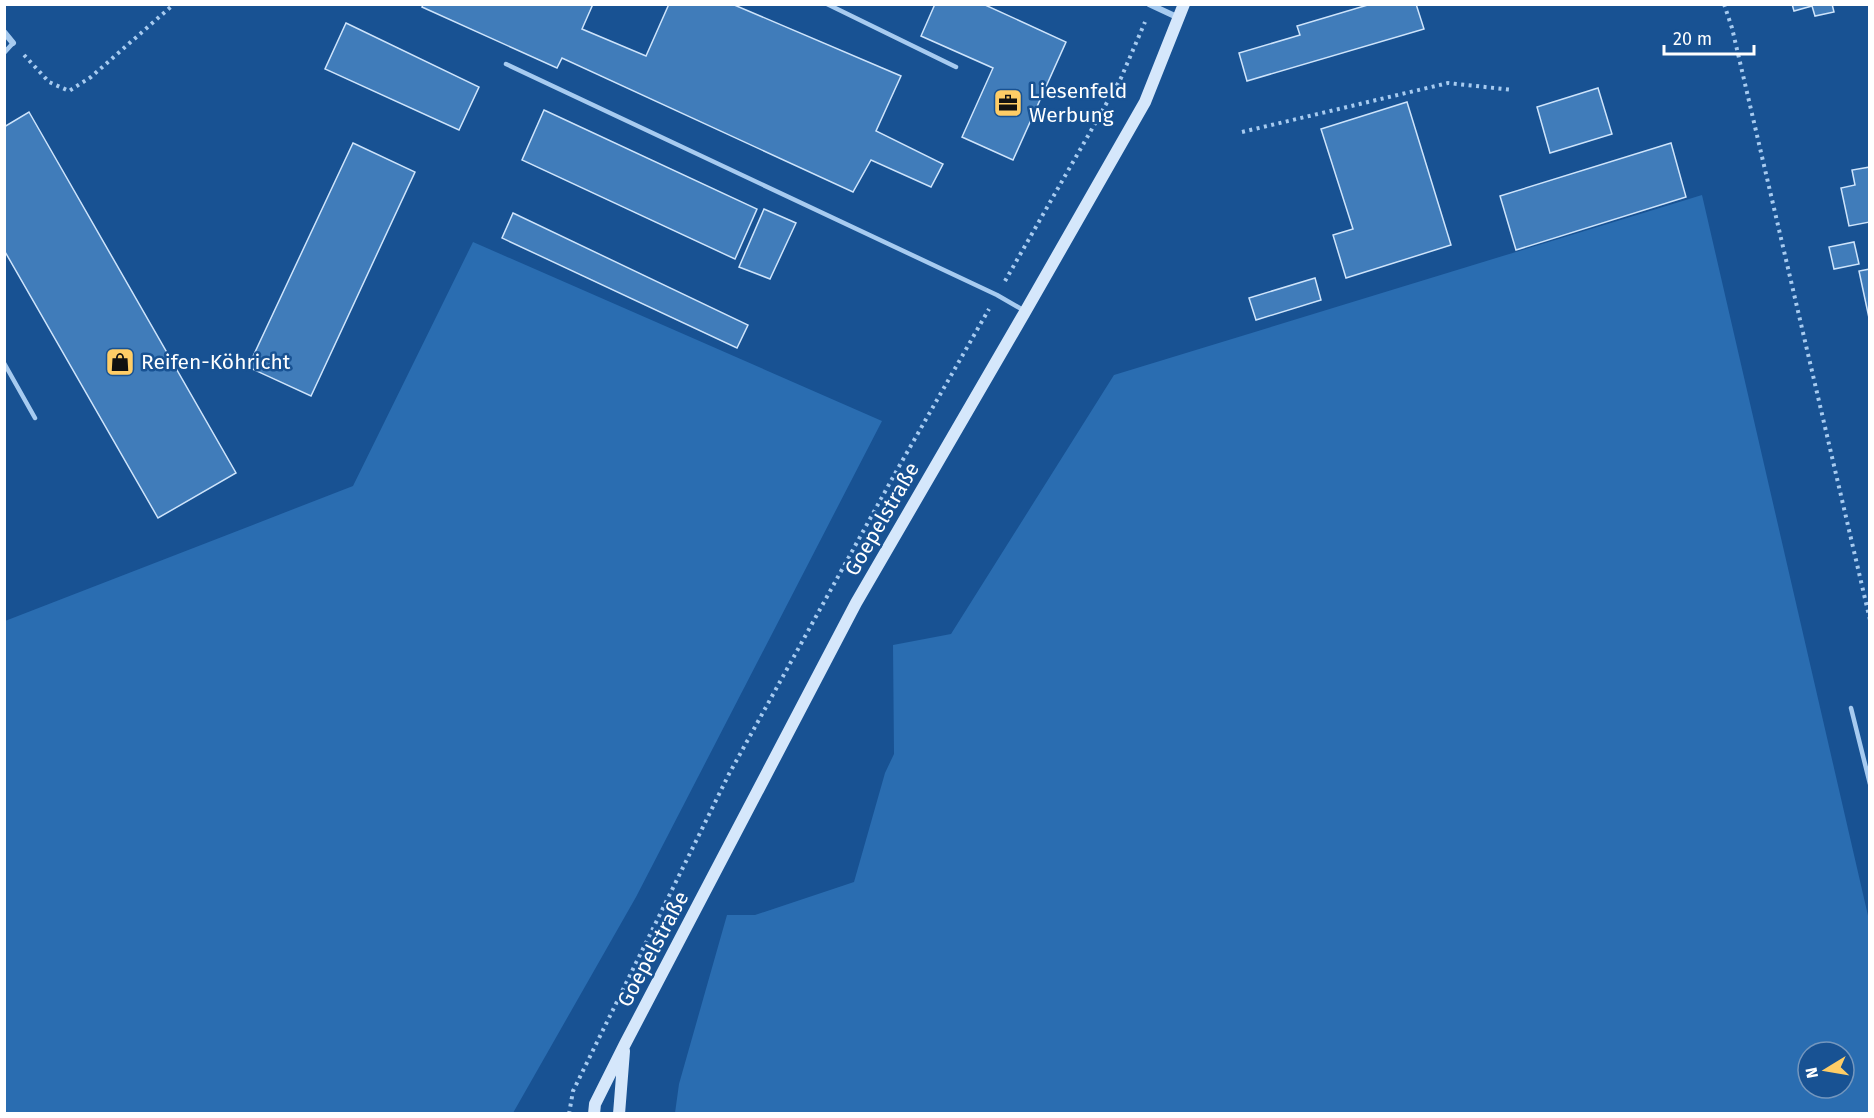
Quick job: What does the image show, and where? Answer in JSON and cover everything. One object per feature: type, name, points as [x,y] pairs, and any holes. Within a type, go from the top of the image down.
[{"type":"street","name":"Goepelstraße","points":[[594,1113],[595,1104],[625,1044],[856,603],[1144,102],[1184,4]]},
{"type":"street","points":[[1150,5],[1179,18]]},
{"type":"street","points":[[4,32],[14,44]]},
{"type":"street","name":"Goepelstraße","points":[[619,1113],[625,1044]]},
{"type":"lane","points":[[827,4],[956,67]]},
{"type":"lane","points":[[4,52],[14,44]]},
{"type":"lane","points":[[506,64],[997,295],[1025,312]]},
{"type":"lane","points":[[4,363],[35,418]]},
{"type":"lane","points":[[1851,708],[1869,784]]},
{"type":"path","points":[[14,44],[49,82],[69,91],[91,76],[174,4]]},
{"type":"path","points":[[1724,4],[1735,40],[1869,620]]},
{"type":"path","points":[[568,1113],[573,1091],[729,774],[897,470],[1121,78],[1150,5]]},
{"type":"path","points":[[1242,132],[1448,83],[1512,90]]},
{"type":"shaded area","points":[[1702,195],[1869,920],[1869,1113],[675,1113],[679,1084],[727,915],[755,915],[854,882],[885,773],[894,754],[893,645],[951,634],[1114,375]]},
{"type":"shaded area","points":[[473,242],[882,421],[636,897],[513,1113],[5,1113],[5,621],[353,486]]},
{"type":"building","points":[[423,4],[593,4],[582,29],[646,56],[669,4],[732,4],[901,76],[876,131],[943,164],[931,187],[871,160],[853,192],[562,58],[557,68],[422,7]]},
{"type":"building","name":"Liesenfeld Werbung","points":[[935,4],[983,4],[1066,42],[1013,160],[962,137],[993,68],[921,36]]},
{"type":"building","points":[[1371,4],[1416,4],[1424,29],[1247,81],[1239,53],[1300,35],[1297,26]]},
{"type":"building","points":[[1792,4],[1832,4],[1834,12],[1815,16],[1812,6],[1794,11]]},
{"type":"building","points":[[346,23],[479,87],[459,130],[325,69]]},
{"type":"building","points":[[1598,88],[1612,134],[1550,153],[1537,107]]},
{"type":"building","points":[[1407,102],[1451,245],[1346,278],[1333,235],[1353,229],[1321,129]]},
{"type":"building","points":[[544,110],[757,209],[735,259],[522,160]]},
{"type":"building","name":"Reifen-Köhricht","points":[[29,112],[236,473],[158,518],[4,250],[4,127]]},
{"type":"building","points":[[353,143],[415,172],[311,396],[248,367]]},
{"type":"building","points":[[1671,143],[1686,197],[1516,250],[1500,196]]},
{"type":"building","points":[[1870,167],[1870,222],[1849,226],[1841,188],[1855,185],[1852,170]]},
{"type":"building","points":[[764,209],[796,223],[770,279],[739,267]]},
{"type":"building","points":[[513,213],[748,325],[737,348],[502,238]]},
{"type":"building","points":[[1854,242],[1859,264],[1834,269],[1829,247]]},
{"type":"building","points":[[1870,269],[1870,318],[1869,318],[1859,271]]},
{"type":"building","points":[[1315,278],[1321,300],[1256,320],[1249,298]]},
{"type":"place","name":"Liesenfeld Werbung","points":[[1008,103]]},
{"type":"place","name":"Reifen-Köhricht","points":[[120,362]]}]
